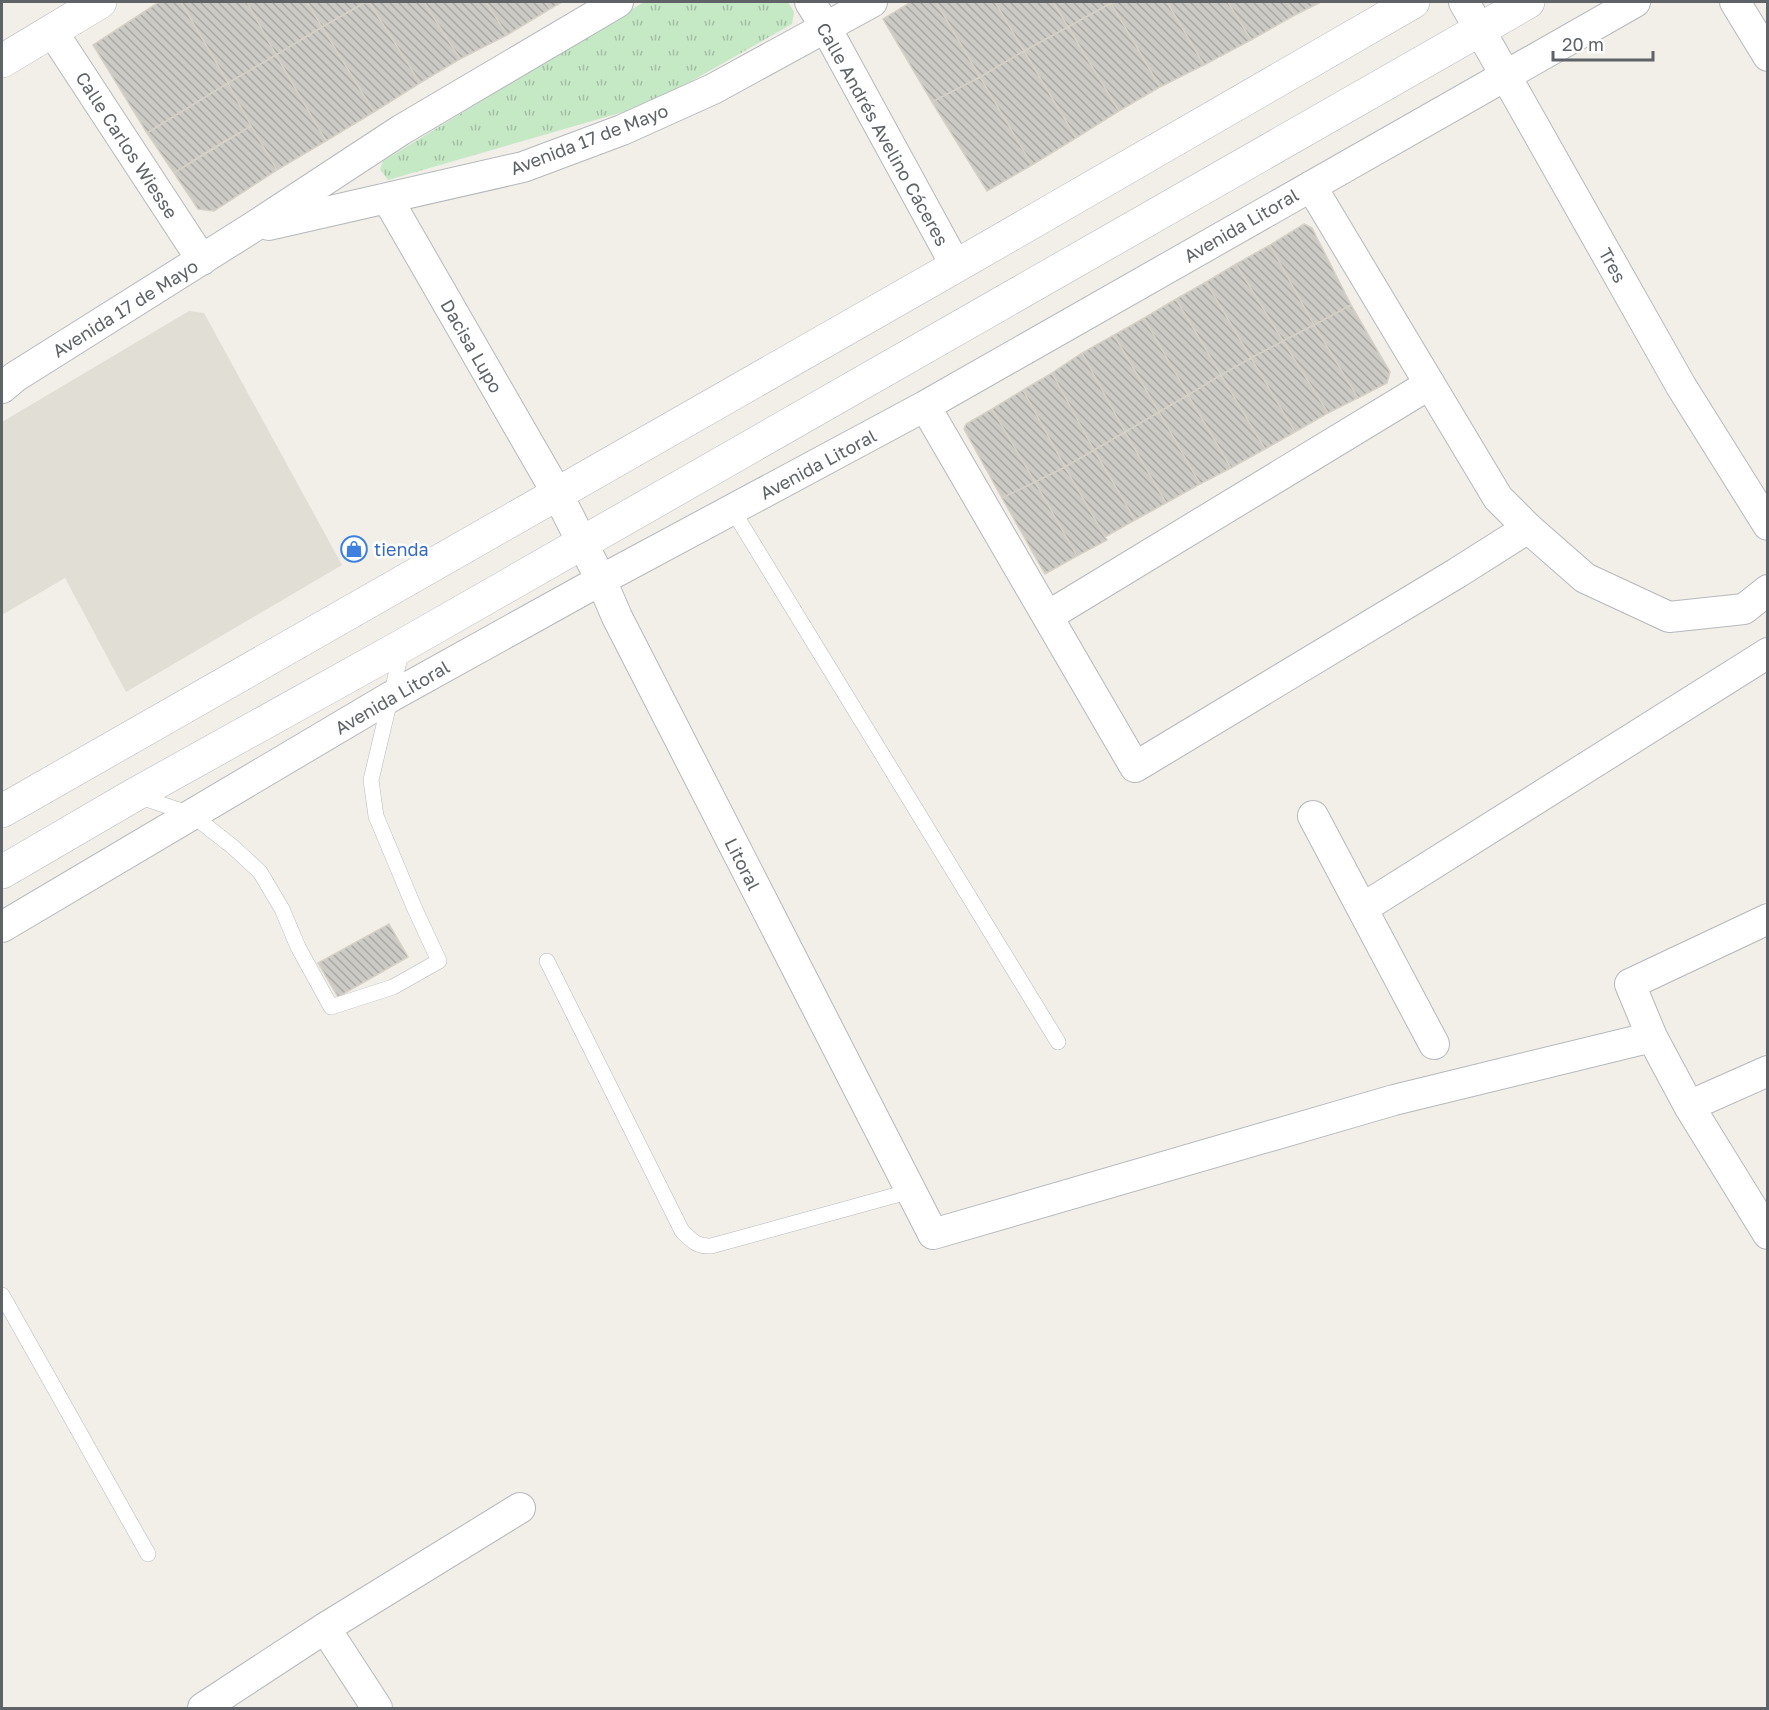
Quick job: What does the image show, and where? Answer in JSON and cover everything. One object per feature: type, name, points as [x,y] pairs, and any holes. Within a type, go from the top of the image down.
[{"type":"main road","points":[[2,62],[100,2]]},
{"type":"main road","points":[[2,811],[956,267],[1413,2]]},
{"type":"main road","points":[[2,872],[1528,2]]},
{"type":"street","name":"Avenida 17 de Mayo","points":[[2,388],[401,130],[618,2]]},
{"type":"street","name":"Calle Andrés Avelino Cáceres","points":[[810,2],[956,267]]},
{"type":"street","name":"Avenida 17 de Mayo","points":[[250,229],[523,167],[622,130],[712,89],[872,2]]},
{"type":"street","name":"Tres","points":[[1464,2],[1681,386],[1767,525]]},
{"type":"street","name":"Avenida Litoral","points":[[2,927],[392,696],[601,580],[925,406],[1635,2]]},
{"type":"street","points":[[1735,2],[1767,56]]},
{"type":"street","name":"Calle Carlos Wiesse","points":[[52,31],[202,260]]},
{"type":"street","points":[[1311,186],[1498,498],[1528,528],[1585,578],[1669,616],[1744,609],[1767,590]]},
{"type":"street","name":"Dacisa Lupo","points":[[387,198],[557,493]]},
{"type":"street","points":[[1048,616],[1430,384]]},
{"type":"street","points":[[925,406],[1135,767],[1528,528]]},
{"type":"street","name":"Litoral","points":[[557,493],[601,580],[622,628],[933,1234],[1394,1100],[1652,1037]]},
{"type":"street","points":[[1363,908],[1767,653]]},
{"type":"street","points":[[1313,816],[1434,1044]]},
{"type":"street","points":[[1767,919],[1630,984],[1652,1037],[1689,1106],[1767,1234]]},
{"type":"street","points":[[1689,1106],[1767,1071]]},
{"type":"street","points":[[203,1708],[325,1628],[520,1508]]},
{"type":"street","points":[[325,1628],[377,1708]]},
{"type":"lane","points":[[732,509],[1058,1042]]},
{"type":"lane","points":[[134,795],[191,814],[260,872],[282,909],[297,947],[331,1007],[393,987],[439,961],[414,908],[376,816],[371,780],[402,646]]},
{"type":"lane","points":[[547,961],[682,1230],[693,1241],[702,1246],[711,1246],[910,1191]]},
{"type":"lane","points":[[2,1295],[148,1554]]},
{"type":"shaded area","points":[[189,311],[204,313],[342,565],[126,692],[65,578],[2,615],[2,422]]},
{"type":"green space","points":[[644,2],[788,2],[794,12],[792,24],[651,104],[388,180],[380,169],[383,161]]},
{"type":"building","points":[[159,2],[181,2],[228,83],[147,133],[93,45]]},
{"type":"building","points":[[181,2],[247,2],[276,55],[228,83]]},
{"type":"building","points":[[247,2],[307,2],[322,27],[276,55]]},
{"type":"building","points":[[307,2],[366,2],[322,27]]},
{"type":"building","points":[[369,2],[420,83],[374,112],[322,27]]},
{"type":"building","points":[[369,2],[424,2],[460,59],[420,83]]},
{"type":"building","points":[[424,2],[486,2],[507,35],[460,59]]},
{"type":"building","points":[[486,2],[545,2],[550,9],[507,35]]},
{"type":"building","points":[[545,2],[562,2],[550,9]]},
{"type":"building","points":[[911,2],[936,2],[980,77],[932,102],[883,19]]},
{"type":"building","points":[[936,2],[995,2],[1024,51],[980,77]]},
{"type":"building","points":[[995,2],[1053,2],[1068,27],[1024,51]]},
{"type":"building","points":[[1053,2],[1110,2],[1111,3],[1068,27]]},
{"type":"building","points":[[1167,2],[1204,65],[1160,87],[1111,3]]},
{"type":"building","points":[[1167,2],[1228,2],[1251,40],[1204,65]]},
{"type":"building","points":[[1228,2],[1287,2],[1295,15],[1251,40]]},
{"type":"building","points":[[1287,2],[1321,2],[1295,15]]},
{"type":"building","points":[[1111,3],[1160,87],[1119,111],[1068,27]]},
{"type":"building","points":[[322,27],[374,112],[326,141],[276,55]]},
{"type":"building","points":[[1068,27],[1119,111],[1076,138],[1024,51]]},
{"type":"building","points":[[1024,51],[1076,138],[1032,165],[980,77]]},
{"type":"building","points":[[276,55],[326,141],[277,170],[228,83]]},
{"type":"building","points":[[980,77],[1032,165],[987,191],[932,102]]},
{"type":"building","points":[[228,83],[251,126],[174,173],[147,133]]},
{"type":"building","points":[[251,126],[277,170],[214,211],[198,209],[174,173]]},
{"type":"building","points":[[1304,224],[1312,228],[1351,305],[1314,325],[1270,245]]},
{"type":"building","points":[[1270,245],[1314,325],[1283,341],[1236,264]]},
{"type":"building","points":[[1236,264],[1283,341],[1251,358],[1206,282]]},
{"type":"building","points":[[1206,282],[1251,358],[1221,375],[1176,299]]},
{"type":"building","points":[[1176,299],[1221,375],[1188,395],[1144,318]]},
{"type":"building","points":[[1351,305],[1390,372],[1387,383],[1358,398],[1314,325]]},
{"type":"building","points":[[1144,318],[1188,395],[1159,412],[1114,335]]},
{"type":"building","points":[[1314,325],[1358,398],[1328,413],[1283,341]]},
{"type":"building","points":[[1114,335],[1159,412],[1125,432],[1082,353]]},
{"type":"building","points":[[1283,341],[1328,413],[1295,432],[1251,358]]},
{"type":"building","points":[[1082,353],[1125,432],[1094,450],[1052,373]]},
{"type":"building","points":[[1251,358],[1295,432],[1265,449],[1221,375]]},
{"type":"building","points":[[1052,373],[1094,450],[1065,467],[1023,390]]},
{"type":"building","points":[[1221,375],[1265,449],[1231,468],[1188,395]]},
{"type":"building","points":[[1023,390],[1065,467],[1035,482],[992,409]]},
{"type":"building","points":[[1188,395],[1231,468],[1200,484],[1159,412]]},
{"type":"building","points":[[992,409],[1035,482],[1002,498],[964,429],[966,424]]},
{"type":"building","points":[[1159,412],[1200,484],[1166,503],[1125,432]]},
{"type":"building","points":[[1125,432],[1166,503],[1135,520],[1094,450]]},
{"type":"building","points":[[1094,450],[1135,520],[1105,537],[1065,467]]},
{"type":"building","points":[[1065,467],[1107,540],[1077,556],[1035,482]]},
{"type":"building","points":[[1035,482],[1077,556],[1045,574],[1002,498]]},
{"type":"building","points":[[389,924],[408,957],[338,997],[318,963]]},
{"type":"place","name":"tienda","points":[[354,549]]}]
